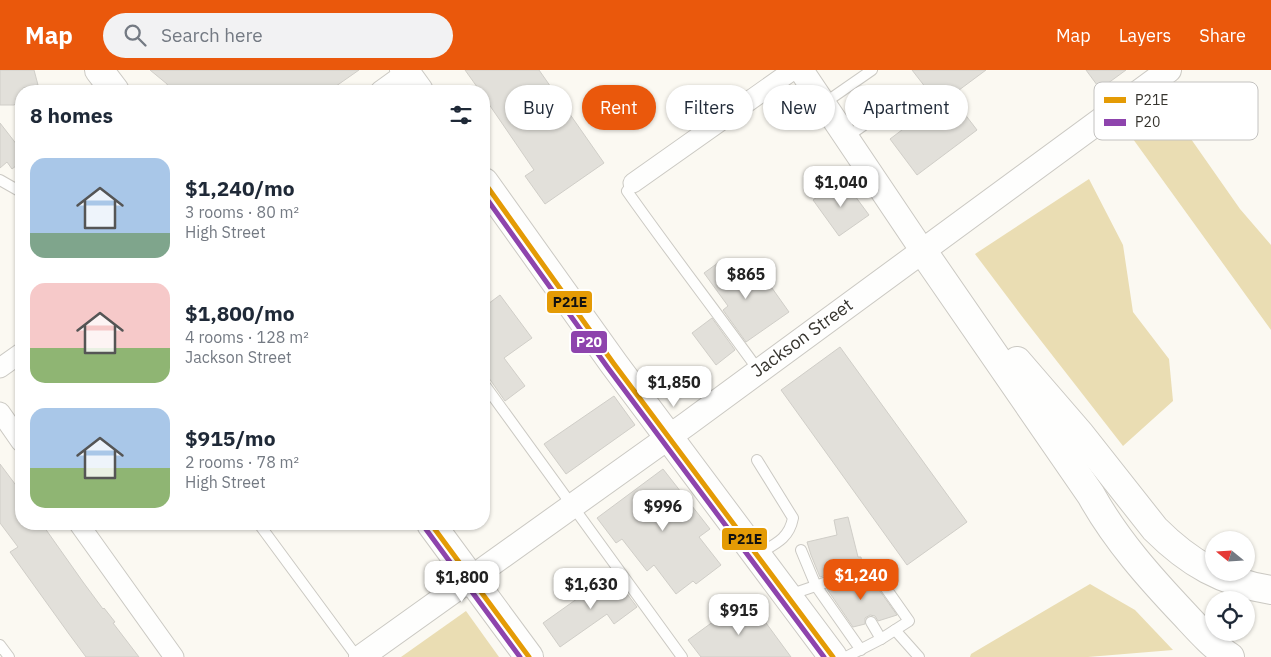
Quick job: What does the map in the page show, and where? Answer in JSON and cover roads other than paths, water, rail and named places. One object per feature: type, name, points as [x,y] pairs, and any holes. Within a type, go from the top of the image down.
[{"type":"main road","points":[[99,70],[110,85]]},
{"type":"main road","points":[[490,190],[614,364],[833,657]]},
{"type":"main road","points":[[922,250],[1080,434],[1142,513],[1168,542],[1182,554],[1211,572],[1244,584],[1271,590]]},
{"type":"main road","points":[[922,250],[1124,546],[1160,589],[1193,624],[1230,657]]},
{"type":"main road","points":[[434,530],[529,657]]},
{"type":"street","points":[[632,183],[793,70]]},
{"type":"street","points":[[801,70],[811,85]]},
{"type":"street","name":"Jackson Street","points":[[1153,82],[1169,70]]},
{"type":"street","points":[[392,85],[410,76]]},
{"type":"street","points":[[835,120],[922,250]]},
{"type":"street","name":"Jackson Street","points":[[361,657],[669,437],[1094,125]]},
{"type":"street","points":[[0,368],[15,357]]},
{"type":"street","points":[[0,412],[15,433]]},
{"type":"street","points":[[84,530],[174,657]]},
{"type":"lane","points":[[835,96],[872,70]]},
{"type":"lane","points":[[847,137],[857,130]]},
{"type":"lane","points":[[0,180],[15,189]]},
{"type":"lane","points":[[632,183],[627,192],[759,370]]},
{"type":"lane","points":[[490,392],[682,657]]},
{"type":"lane","points":[[757,460],[793,518],[791,528],[782,540],[757,554]]},
{"type":"lane","points":[[263,530],[357,657]]},
{"type":"lane","points":[[801,550],[816,586],[862,650]]},
{"type":"lane","points":[[788,595],[816,586],[848,580],[871,567],[909,621],[862,650],[846,657]]},
{"type":"lane","points":[[872,622],[881,639]]},
{"type":"lane","points":[[895,630],[919,657]]},
{"type":"lane","points":[[0,645],[9,657]]}]
